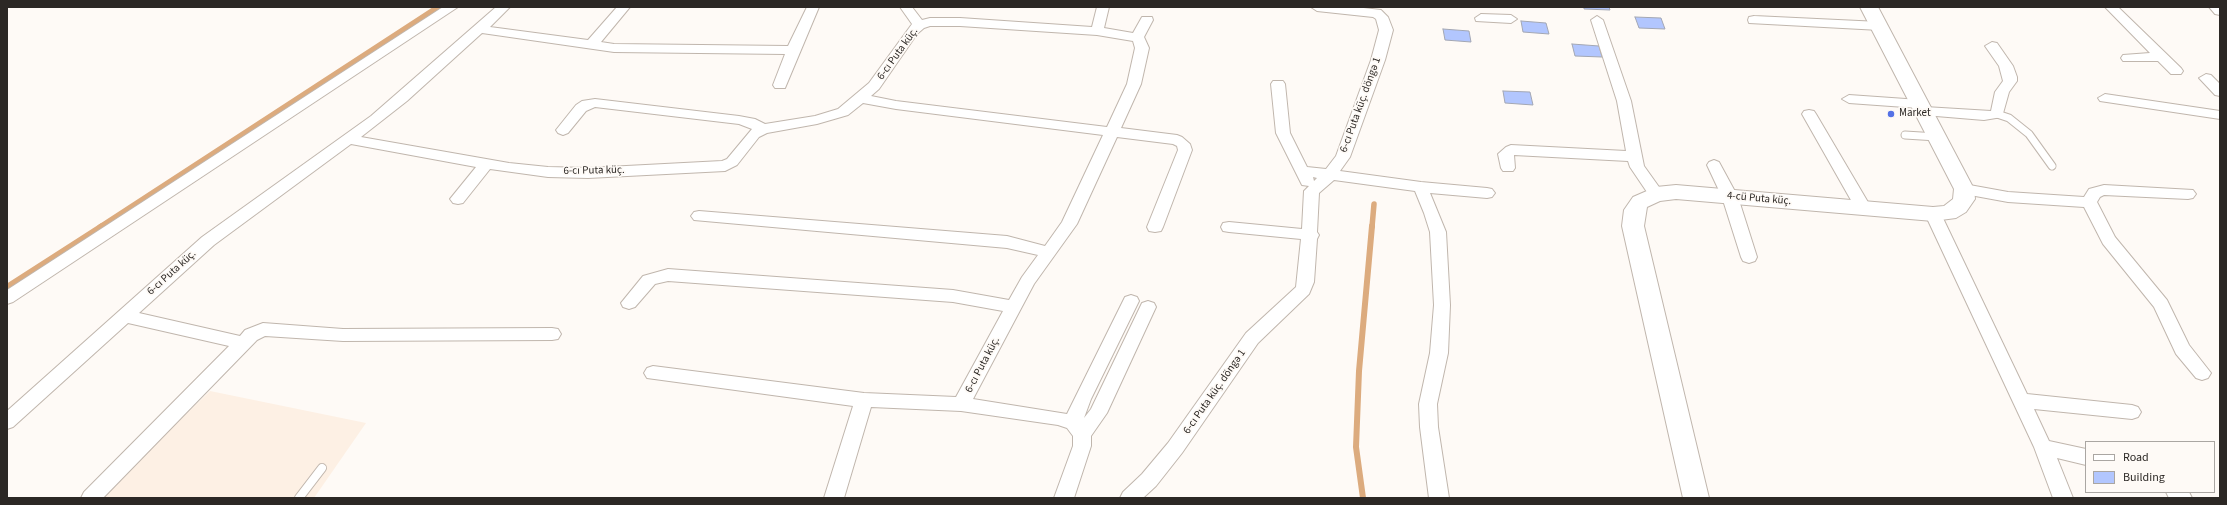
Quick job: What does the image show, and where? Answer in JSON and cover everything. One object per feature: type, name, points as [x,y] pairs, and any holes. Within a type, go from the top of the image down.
[{"type":"street","points":[[7,298],[452,7]]},
{"type":"street","name":"6-cı Puta küç.","points":[[7,422],[208,241],[402,98],[504,7]]},
{"type":"street","points":[[592,46],[624,7]]},
{"type":"street","points":[[780,85],[793,50],[813,7]]},
{"type":"street","points":[[906,7],[919,25]]},
{"type":"street","points":[[1097,31],[1103,7]]},
{"type":"street","name":"6-cı Puta küç. döngə 1","points":[[1130,498],[1149,480],[1176,448],[1252,338],[1302,290],[1306,282],[1311,235],[1312,191],[1329,176],[1343,157],[1378,60],[1386,30],[1382,17],[1376,13],[1317,7]]},
{"type":"street","points":[[1869,7],[1964,190],[2008,197],[2089,202]]},
{"type":"street","points":[[2111,7],[2176,71]]},
{"type":"street","points":[[2215,7],[2220,11]]},
{"type":"street","points":[[1482,18],[1511,18]]},
{"type":"street","points":[[1137,38],[1147,20]]},
{"type":"street","points":[[1597,20],[1624,101],[1637,167],[1656,194]]},
{"type":"street","points":[[1754,20],[1880,26]]},
{"type":"street","name":"6-cı Puta küç.","points":[[348,139],[486,164],[548,172],[588,173],[725,166],[732,162],[754,134],[763,129],[832,117],[843,112],[862,98],[874,86],[912,31],[919,25],[930,22],[960,22],[1097,31],[1137,38],[1141,42],[1142,48],[1138,71],[1112,132],[1068,224],[1028,281],[962,404]]},
{"type":"street","points":[[480,29],[592,46],[633,49],[793,50]]},
{"type":"street","points":[[1849,99],[1984,116],[1997,114],[2002,92],[2010,81],[2010,77],[2006,66],[1992,46]]},
{"type":"street","points":[[2128,58],[2162,57]]},
{"type":"street","points":[[2206,78],[2220,92]]},
{"type":"street","points":[[1278,84],[1283,133],[1312,191]]},
{"type":"street","points":[[862,98],[896,105],[959,111],[1177,140],[1183,144],[1185,150],[1155,227]]},
{"type":"street","points":[[2106,98],[2220,116]]},
{"type":"street","points":[[563,130],[581,108],[587,104],[595,103],[739,120],[750,122],[763,129]]},
{"type":"street","points":[[1809,114],[1864,209]]},
{"type":"street","points":[[1508,168],[1505,154],[1511,150],[1634,156]]},
{"type":"street","points":[[458,199],[486,164]]},
{"type":"street","points":[[1714,165],[1730,197],[1749,257]]},
{"type":"street","points":[[1303,171],[1329,176],[1421,187],[1488,193]]},
{"type":"street","points":[[1421,187],[1438,232],[1441,290],[1439,353],[1428,404],[1429,427],[1439,498]]},
{"type":"street","name":"4-cü Puta küç.","points":[[1696,498],[1633,226],[1635,210],[1640,202],[1656,194],[1676,192],[1933,214],[1948,213],[1959,207],[1964,199],[1964,190]]},
{"type":"street","points":[[2089,202],[2094,193],[2104,190],[2188,194]]},
{"type":"street","points":[[2089,202],[2109,240],[2161,304],[2182,349],[2202,373]]},
{"type":"street","points":[[1933,214],[2043,447],[2063,498]]},
{"type":"street","points":[[699,216],[1007,242],[1026,245],[1048,253]]},
{"type":"street","points":[[1229,227],[1311,235]]},
{"type":"street","points":[[629,303],[649,280],[668,274],[953,296],[1014,308]]},
{"type":"street","points":[[1064,498],[1082,446],[1077,428],[1082,400],[1131,301]]},
{"type":"street","points":[[1077,428],[1098,413],[1148,307]]},
{"type":"street","points":[[125,316],[243,343]]},
{"type":"street","points":[[91,498],[243,343],[263,329],[343,335],[552,334]]},
{"type":"street","points":[[653,373],[864,400],[962,404],[1059,418],[1077,428]]},
{"type":"street","points":[[834,498],[864,400]]},
{"type":"street","points":[[2021,401],[2132,412]]},
{"type":"street","points":[[2043,447],[2085,457]]},
{"type":"lane","points":[[1997,114],[2009,118],[2029,134],[2052,166]]},
{"type":"lane","points":[[1905,135],[1937,137]]},
{"type":"lane","points":[[299,498],[322,468]]},
{"type":"shaded area","points":[[210,391],[366,423],[314,498],[99,498]]},
{"type":"building","points":[[1584,7],[1609,7],[1610,10],[1584,9]]},
{"type":"building","points":[[1635,17],[1661,18],[1665,29],[1639,28]]},
{"type":"building","points":[[1521,21],[1546,23],[1549,34],[1523,32]]},
{"type":"building","points":[[1443,29],[1469,31],[1471,42],[1445,40]]},
{"type":"building","points":[[1572,44],[1599,46],[1602,57],[1575,56]]},
{"type":"building","points":[[1503,91],[1530,92],[1533,105],[1505,103]]},
{"type":"waterway","points":[[100,227],[438,7]]},
{"type":"waterway","points":[[1372,227],[1374,204]]},
{"type":"waterway","points":[[7,287],[102,226]]},
{"type":"waterway","points":[[1363,498],[1356,447],[1359,371],[1372,226]]},
{"type":"place","name":"Market","points":[[1891,114]]}]
